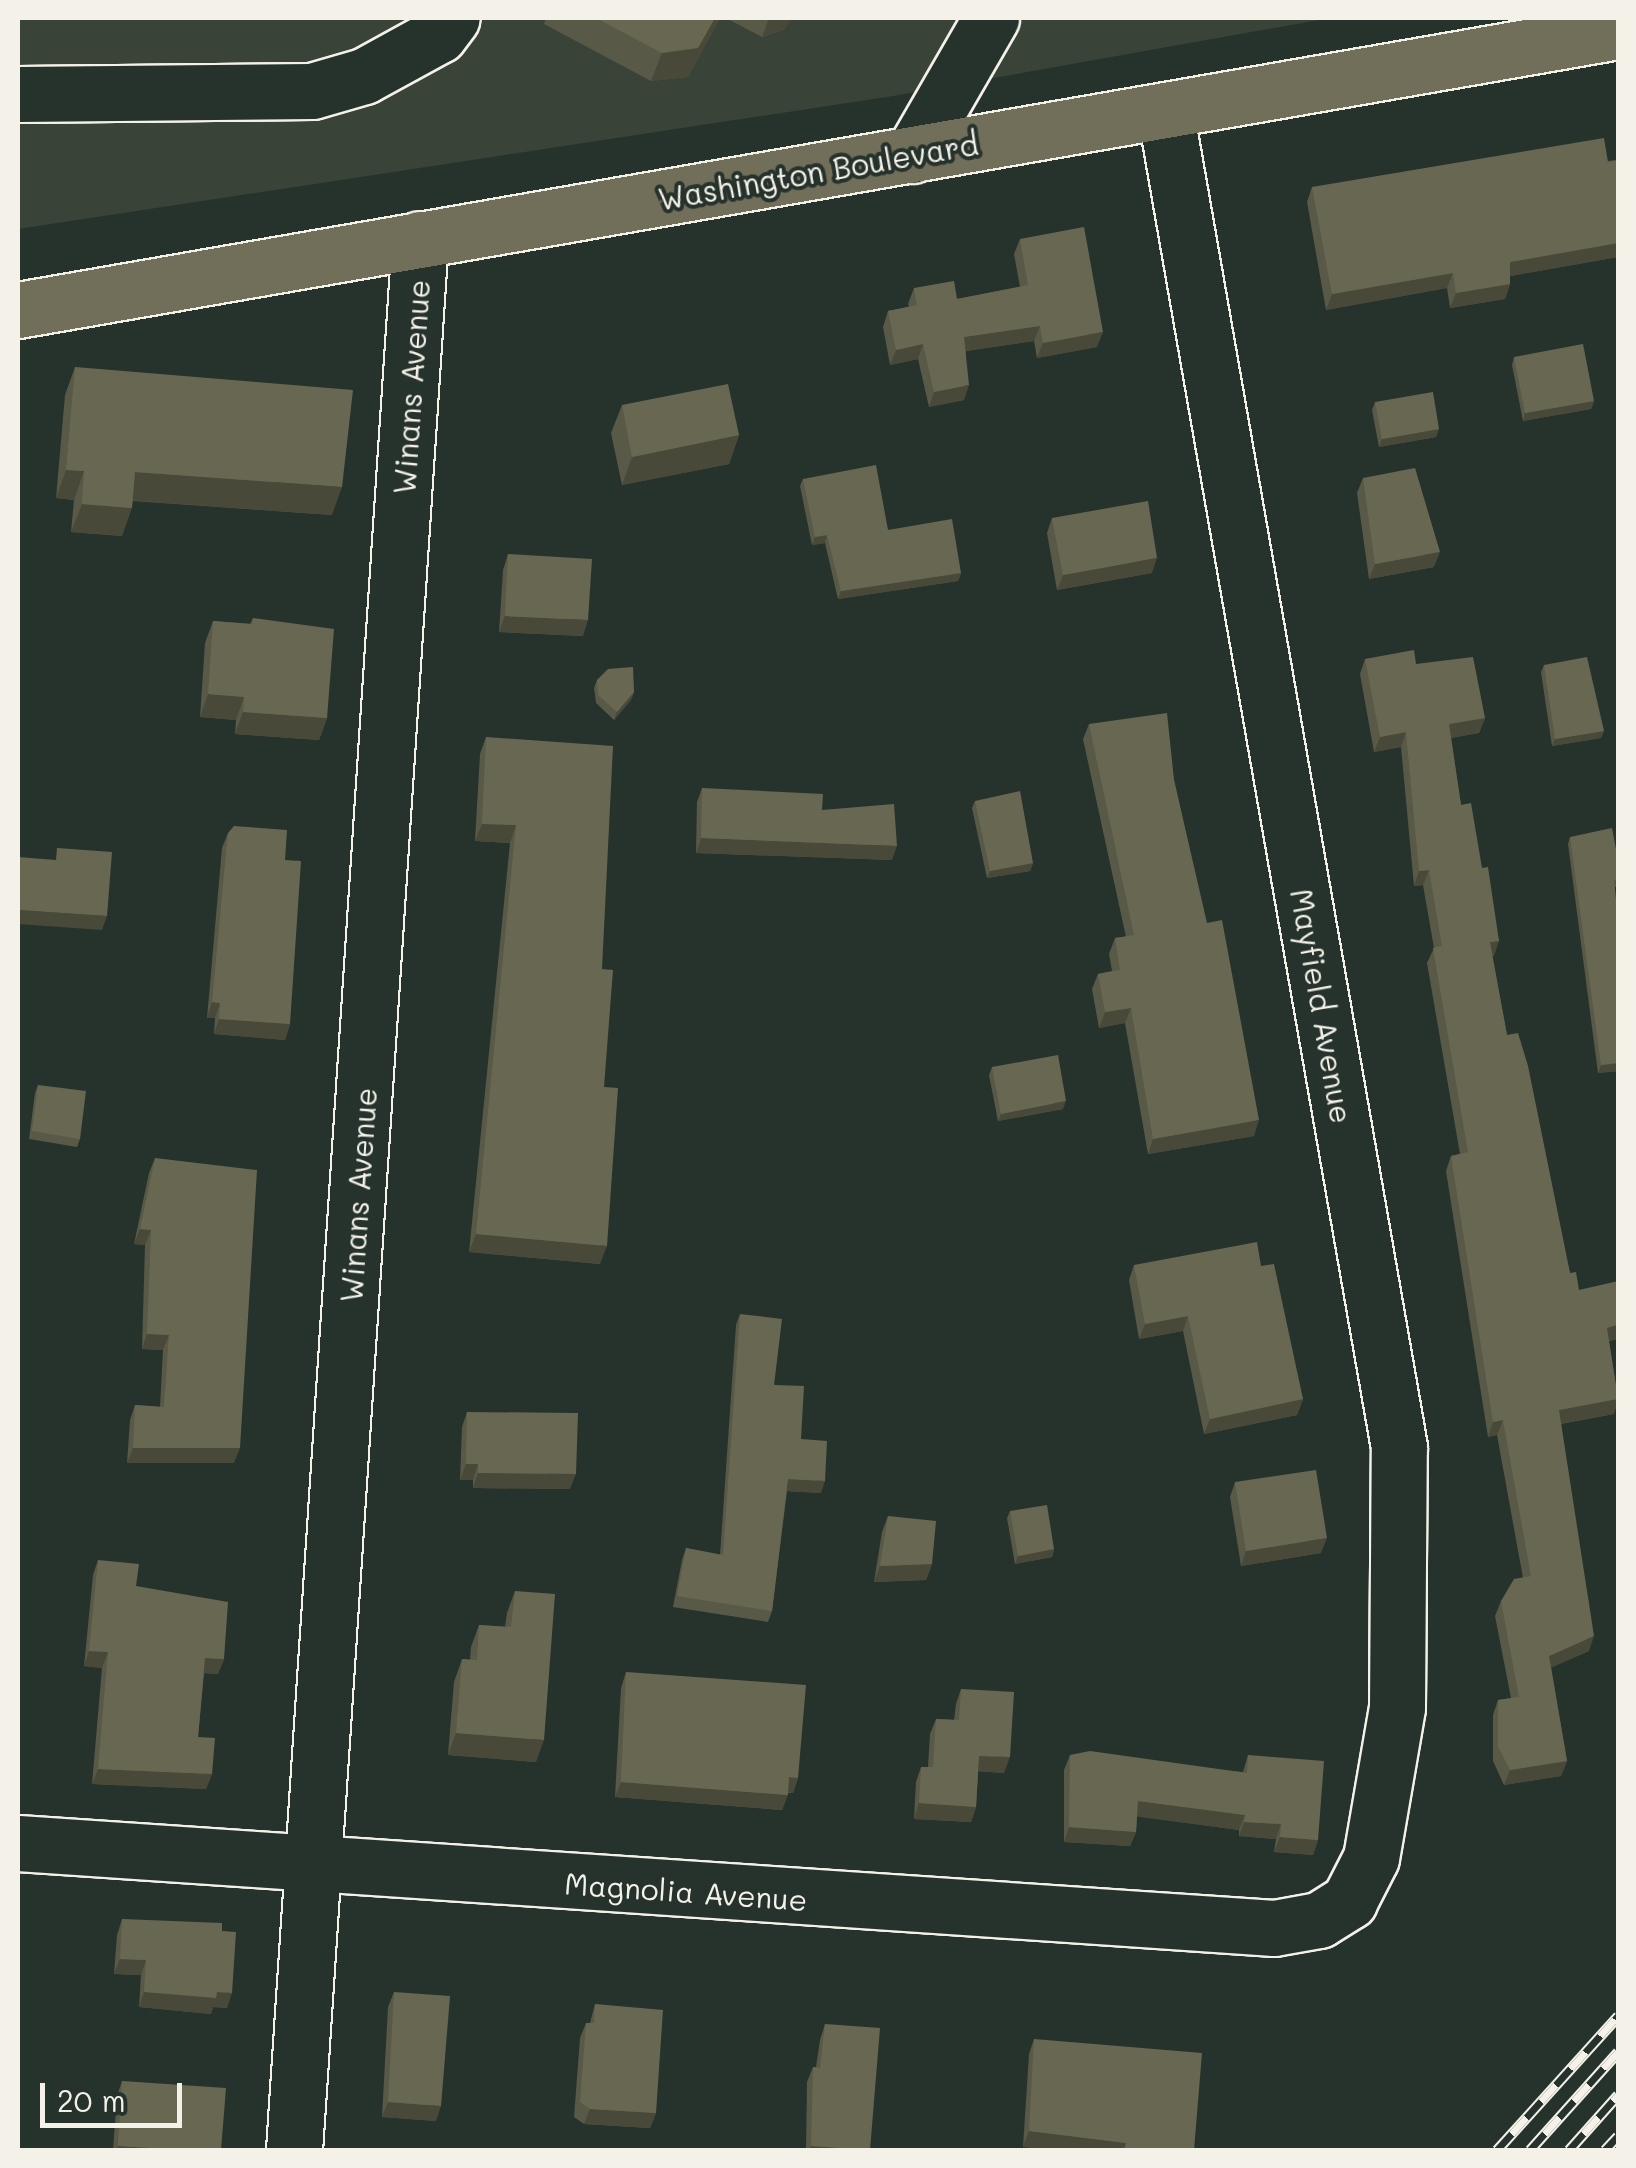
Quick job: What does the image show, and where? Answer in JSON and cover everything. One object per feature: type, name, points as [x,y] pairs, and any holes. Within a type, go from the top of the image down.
[{"type":"main road","name":"Washington Boulevard","points":[[18,310],[1166,110],[1606,27]]},
{"type":"street","points":[[18,94],[312,91],[364,76],[439,35],[452,18]]},
{"type":"street","points":[[912,155],[990,18]]},
{"type":"street","name":"Mayfield Avenue","points":[[1166,110],[1398,1447],[1397,1708],[1371,1858],[1349,1901]]},
{"type":"street","name":"Winans Avenue","points":[[294,2150],[420,239]]},
{"type":"street","name":"Magnolia Avenue","points":[[18,1843],[315,1868],[1274,1928],[1319,1920],[1349,1901]]},
{"type":"shaded area","points":[[18,18],[1330,18],[893,96],[18,229]]},
{"type":"building","points":[[596,18],[715,18],[698,48],[662,53]]},
{"type":"building","points":[[1604,138],[1608,162],[1618,160],[1618,243],[1510,262],[1510,284],[1456,293],[1453,273],[1332,294],[1312,187]]},
{"type":"building","points":[[1084,227],[1103,332],[1043,343],[1040,326],[964,337],[969,385],[934,392],[923,344],[896,350],[888,311],[917,305],[914,288],[954,281],[957,299],[1028,285],[1020,239]]},
{"type":"building","points":[[1583,344],[1594,401],[1525,413],[1514,357]]},
{"type":"building","points":[[75,367],[353,390],[342,487],[135,472],[132,508],[82,504],[84,471],[66,470]]},
{"type":"building","points":[[728,384],[739,435],[632,457],[622,405]]},
{"type":"building","points":[[1433,392],[1439,429],[1382,439],[1375,402]]},
{"type":"building","points":[[876,465],[888,530],[952,519],[961,573],[841,591],[827,535],[815,537],[803,479]]},
{"type":"building","points":[[1415,468],[1440,552],[1375,564],[1363,478]]},
{"type":"building","points":[[1148,501],[1157,558],[1063,575],[1052,518]]},
{"type":"building","points":[[508,554],[592,559],[588,620],[505,616]]},
{"type":"building","points":[[253,618],[334,629],[327,718],[243,712],[244,697],[208,694],[213,621],[252,624]]},
{"type":"building","points":[[1414,650],[1416,664],[1473,657],[1485,718],[1449,724],[1461,805],[1471,803],[1482,868],[1488,867],[1499,941],[1490,942],[1507,1035],[1518,1033],[1528,1066],[1570,1273],[1576,1272],[1579,1290],[1618,1281],[1618,1325],[1607,1328],[1618,1399],[1559,1410],[1594,1636],[1549,1656],[1567,1761],[1510,1770],[1498,1746],[1498,1700],[1519,1697],[1501,1601],[1514,1579],[1531,1576],[1503,1420],[1493,1422],[1451,1156],[1468,1152],[1433,948],[1442,946],[1429,870],[1419,871],[1406,732],[1380,737],[1365,659]]},
{"type":"building","points":[[1587,657],[1604,731],[1555,739],[1544,665]]},
{"type":"building","points":[[633,667],[634,692],[617,712],[598,695],[597,680],[608,669]]},
{"type":"building","points":[[1167,713],[1174,780],[1207,923],[1222,920],[1259,1120],[1153,1139],[1131,1008],[1105,1012],[1098,974],[1120,970],[1115,938],[1134,935],[1089,724]]},
{"type":"building","points":[[486,737],[613,746],[602,969],[613,970],[604,1087],[618,1088],[607,1246],[476,1234],[516,825],[482,824]]},
{"type":"building","points":[[702,788],[823,794],[822,810],[894,804],[897,846],[701,838]]},
{"type":"building","points":[[1020,791],[1033,863],[990,871],[975,801]]},
{"type":"building","points":[[234,826],[287,830],[285,860],[301,861],[290,1024],[219,1019],[220,1003],[212,1002],[228,833]]},
{"type":"building","points":[[1612,828],[1618,860],[1618,879],[1614,880],[1618,918],[1618,1063],[1601,1065],[1570,837]]},
{"type":"building","points":[[57,848],[112,852],[107,916],[18,910],[18,857],[56,860]]},
{"type":"building","points":[[1058,1055],[1066,1101],[1001,1114],[992,1067]]},
{"type":"building","points":[[38,1085],[86,1091],[80,1139],[32,1131]]},
{"type":"building","points":[[155,1158],[257,1170],[240,1448],[133,1448],[135,1405],[164,1407],[169,1335],[147,1334],[151,1230],[140,1229]]},
{"type":"building","points":[[1257,1242],[1261,1266],[1274,1264],[1303,1399],[1210,1419],[1188,1316],[1145,1324],[1134,1265]]},
{"type":"building","points":[[740,1314],[782,1319],[774,1385],[804,1386],[801,1439],[827,1441],[825,1481],[788,1479],[772,1611],[677,1596],[686,1548],[723,1555]]},
{"type":"building","points":[[467,1412],[578,1413],[576,1474],[478,1473],[478,1464],[466,1464]]},
{"type":"building","points":[[1316,1470],[1327,1538],[1246,1551],[1235,1482]]},
{"type":"building","points":[[1047,1505],[1054,1549],[1018,1556],[1010,1511]]},
{"type":"building","points":[[888,1516],[936,1521],[932,1564],[880,1566]]},
{"type":"building","points":[[98,1560],[139,1564],[136,1586],[228,1602],[224,1659],[205,1658],[198,1737],[215,1738],[212,1774],[98,1769],[108,1652],[89,1651]]},
{"type":"building","points":[[515,1591],[555,1594],[544,1740],[456,1733],[462,1659],[477,1660],[479,1625],[511,1627]]},
{"type":"building","points":[[626,1672],[806,1685],[798,1778],[789,1777],[788,1795],[621,1782]]},
{"type":"building","points":[[961,1689],[1014,1692],[1010,1757],[979,1756],[976,1807],[919,1803],[921,1767],[933,1767],[936,1719],[959,1720]]},
{"type":"building","points":[[1090,1751],[1247,1773],[1248,1755],[1324,1761],[1318,1840],[1280,1837],[1281,1824],[1244,1822],[1245,1815],[1138,1801],[1136,1832],[1069,1827],[1070,1755]]},
{"type":"building","points":[[122,1919],[222,1923],[222,1931],[236,1932],[232,1993],[217,1992],[216,1998],[144,1992],[146,1960],[120,1959]]},
{"type":"building","points":[[394,1992],[450,1996],[441,2106],[388,2102]]},
{"type":"building","points":[[595,2004],[663,2010],[656,2113],[590,2109],[580,2102],[586,2023],[594,2023]]},
{"type":"building","points":[[825,2024],[880,2028],[870,2150],[811,2146],[813,2067],[820,2068]]},
{"type":"building","points":[[1034,2039],[1202,2053],[1194,2150],[1125,2149],[1126,2143],[1029,2131]]},
{"type":"building","points":[[122,2081],[226,2088],[221,2150],[118,2146]]},
{"type":"railway","points":[[1497,2150],[1618,2016]]},
{"type":"railway","points":[[1530,2150],[1618,2052]]},
{"type":"railway","points":[[1569,2150],[1618,2095]]},
{"type":"railway","points":[[1605,2150],[1618,2136]]}]
